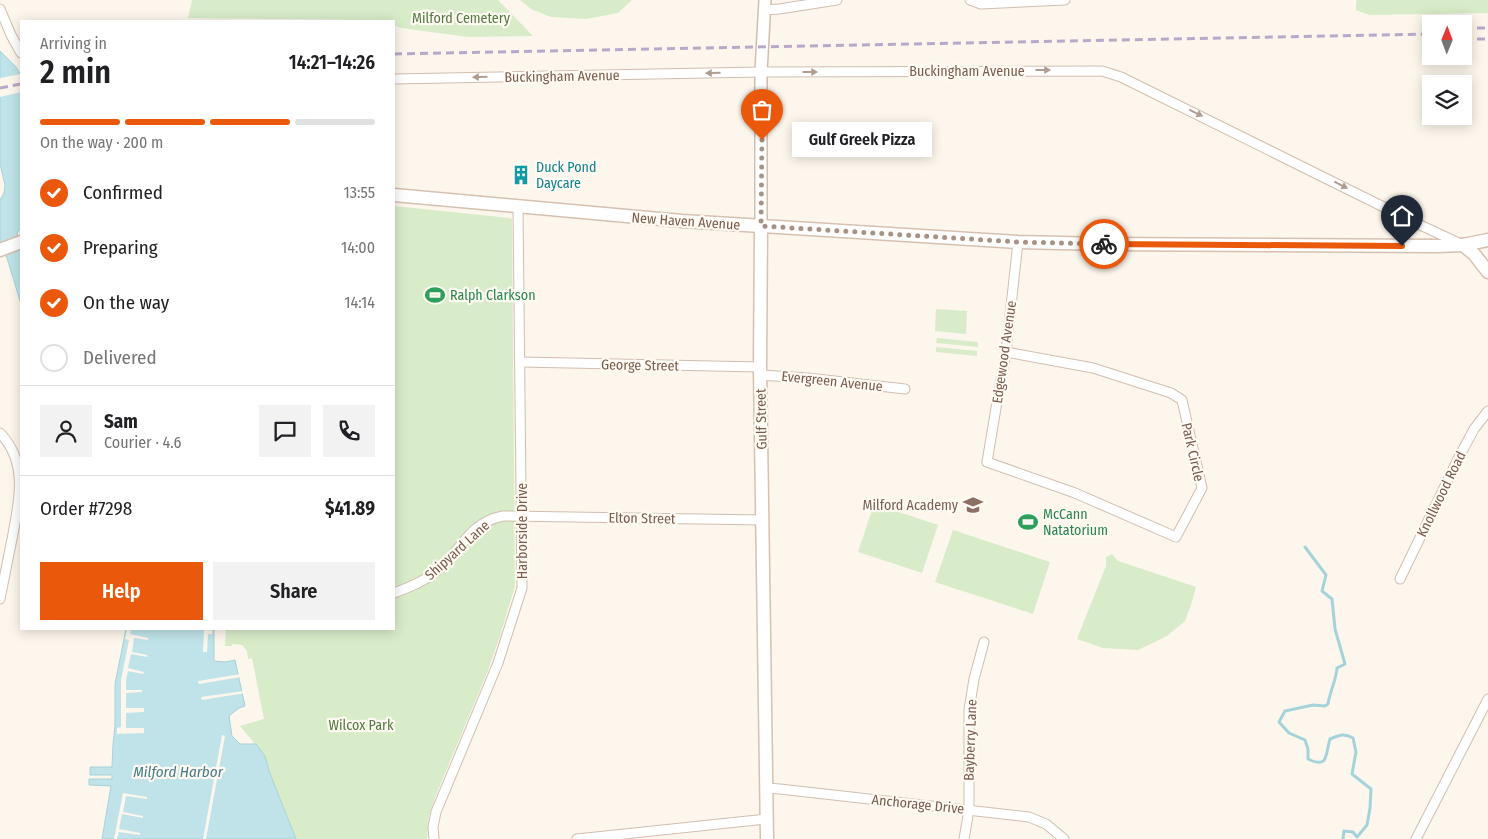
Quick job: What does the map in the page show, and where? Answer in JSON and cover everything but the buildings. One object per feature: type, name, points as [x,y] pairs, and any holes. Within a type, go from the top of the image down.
[{"type":"main road","name":"New Haven Avenue","points":[[395,195],[672,220],[1018,242],[1437,246],[1488,240]]},
{"type":"main road","name":"Gulf Street","points":[[761,226],[760,371],[766,839]]},
{"type":"main road","points":[[0,250],[20,242]]},
{"type":"main road","name":"Buckingham Avenue","points":[[1463,244],[1474,254],[1488,272]]},
{"type":"street","points":[[765,5],[779,9],[837,0]]},
{"type":"street","points":[[970,0],[981,4],[1065,0]]},
{"type":"street","name":"Gulf Street","points":[[761,226],[762,72],[765,5]]},
{"type":"street","points":[[0,9],[20,51]]},
{"type":"street","name":"Buckingham Avenue","points":[[395,79],[762,72],[1094,70],[1110,72],[1418,224],[1463,244]]},
{"type":"street","name":"Harborside Drive","points":[[434,839],[433,828],[436,812],[498,663],[522,588],[518,207]]},
{"type":"street","name":"Edgewood Avenue","points":[[987,462],[1006,352],[1018,242]]},
{"type":"street","name":"Park Circle","points":[[987,462],[1075,493],[1176,537],[1202,488],[1182,400],[1171,393],[1093,368],[1006,352]]},
{"type":"street","name":"George Street","points":[[520,362],[760,371]]},
{"type":"street","name":"Evergreen Avenue","points":[[760,371],[905,389]]},
{"type":"street","name":"Knollwood Road","points":[[1400,580],[1459,457],[1474,430],[1488,411]]},
{"type":"street","points":[[0,433],[10,447],[16,460],[19,474],[19,503],[0,599]]},
{"type":"street","name":"Elton Street","points":[[522,516],[763,520]]},
{"type":"street","name":"Shipyard Lane","points":[[395,593],[426,579],[439,569],[481,524],[492,518],[522,516]]},
{"type":"street","name":"Bayberry Lane","points":[[964,839],[969,810],[968,710],[984,642]]},
{"type":"street","points":[[1416,839],[1488,699]]},
{"type":"street","name":"Anchorage Drive","points":[[766,788],[1020,816],[1036,819],[1052,827],[1064,839]]},
{"type":"street","points":[[577,839],[642,836],[766,819]]},
{"type":"green space","name":"Milford Cemetery","points":[[192,0],[498,0],[533,36],[468,37],[401,28],[395,25],[395,20],[188,18]]},
{"type":"green space","points":[[520,0],[632,0],[618,13],[586,19],[551,17],[531,9]]},
{"type":"green space","points":[[1488,0],[1488,13],[1370,15],[1356,10],[1356,1]]},
{"type":"green space","name":"Wilcox Park","points":[[395,206],[511,218],[515,586],[487,673],[436,795],[429,816],[427,839],[296,839],[269,771],[265,756],[240,726],[264,719],[252,658],[248,659],[247,651],[242,645],[232,644],[232,646],[225,646],[226,630],[395,630]]},
{"type":"green space","points":[[936,309],[967,311],[966,334],[935,331]]},
{"type":"green space","points":[[937,338],[978,342],[978,347],[936,343]]},
{"type":"green space","points":[[936,347],[977,351],[977,356],[936,352]]},
{"type":"green space","points":[[874,504],[938,525],[922,573],[858,552]]},
{"type":"green space","points":[[953,530],[1050,562],[1033,614],[935,582]]},
{"type":"green space","points":[[1112,554],[1118,561],[1196,587],[1185,621],[1167,636],[1138,650],[1103,648],[1077,639],[1106,566],[1106,557]]},
{"type":"water","points":[[0,51],[20,73],[20,229],[17,233],[20,243],[20,301],[7,258],[0,248],[0,200],[4,193],[5,185],[0,164]]},
{"type":"water","name":"Milford Harbor","points":[[126,630],[214,630],[214,661],[225,662],[235,660],[245,706],[229,716],[232,736],[240,744],[256,744],[265,756],[269,771],[296,839],[102,839],[111,786],[89,785],[89,779],[112,779],[112,775],[90,775],[90,767],[112,767],[115,726],[115,684]]},
{"type":"pier","points":[[20,74],[20,92],[0,97],[0,78]]},
{"type":"pier","points":[[127,630],[131,630],[130,634],[148,638],[148,640],[134,638],[132,652],[147,655],[147,657],[131,654],[128,668],[144,672],[143,674],[128,671],[126,680],[126,690],[142,690],[142,692],[126,693],[126,708],[144,708],[144,712],[126,713],[126,728],[144,728],[144,733],[117,734],[117,728],[121,727],[121,680],[129,640],[125,639]]},
{"type":"pier","points":[[204,630],[212,630],[212,634],[208,634],[207,652],[203,652]]},
{"type":"pier","points":[[241,674],[241,677],[199,684],[198,681]]},
{"type":"pier","points":[[244,691],[245,693],[202,700],[201,697]]},
{"type":"pier","points":[[222,735],[225,736],[206,839],[203,839]]},
{"type":"pier","points":[[123,793],[147,797],[147,799],[126,796],[123,812],[143,816],[143,818],[122,814],[119,829],[140,833],[140,835],[119,832],[117,839],[114,839]]},
{"type":"waterway","points":[[1305,547],[1326,575],[1322,591],[1332,599],[1335,629],[1345,664],[1337,668],[1328,704],[1285,711],[1279,722],[1289,733],[1305,740],[1308,749],[1308,759],[1315,762],[1325,759],[1330,739],[1342,735],[1353,738],[1356,752],[1352,774],[1371,789],[1370,808],[1367,825],[1357,837],[1353,832],[1344,831],[1343,839]]},
{"type":"railway","points":[[1472,28],[1488,28]]},
{"type":"railway","points":[[395,54],[1422,34]]},
{"type":"railway","points":[[1472,39],[1488,39]]},
{"type":"railway","points":[[0,88],[20,84]]},
{"type":"way so far","points":[[762,140],[761,226],[1018,242],[1104,244]]},
{"type":"place","name":"Gulf Greek Pizza","points":[[762,140]]},
{"type":"place","name":"Duck Pond Daycare","points":[[521,175]]},
{"type":"place","name":"Ralph Clarkson","points":[[435,295]]},
{"type":"place","name":"Milford Academy","points":[[973,505]]},
{"type":"place","name":"McCann Natatorium","points":[[1028,522]]},
{"type":"route","points":[[1104,244],[1402,246]]}]
